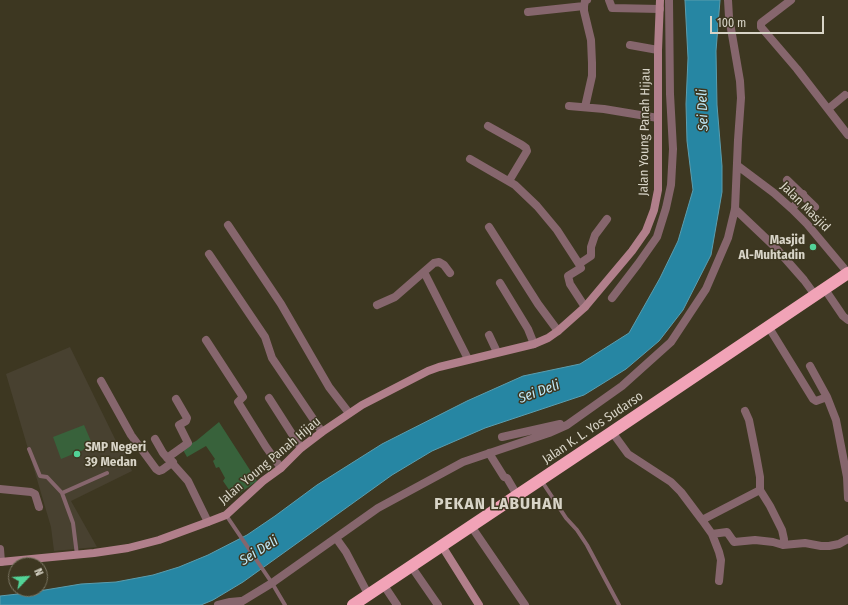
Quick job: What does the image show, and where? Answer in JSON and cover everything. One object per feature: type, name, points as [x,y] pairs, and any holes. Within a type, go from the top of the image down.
[{"type":"highway","name":"Jalan K. L. Yos Sudarso","points":[[353,605],[848,273]]},
{"type":"street","points":[[608,0],[612,8],[660,9]]},
{"type":"street","name":"Jalan Young Panah Hijau","points":[[1,562],[128,548],[159,540],[208,522],[228,517],[263,481],[281,468],[301,448],[349,413],[428,371],[497,352],[534,344],[558,332],[585,306],[632,251],[646,231],[654,210],[658,190],[658,50],[660,0]]},
{"type":"street","points":[[612,298],[657,237],[666,208],[670,185],[673,149],[668,0]]},
{"type":"street","points":[[236,605],[378,508],[463,462],[549,433],[575,420],[622,386],[663,349],[676,335],[706,289],[728,238],[735,209],[741,98],[740,81],[729,17],[728,0]]},
{"type":"street","points":[[791,0],[761,23],[761,27],[797,69],[848,135]]},
{"type":"street","points":[[528,12],[585,3],[591,40],[592,76],[584,107]]},
{"type":"street","points":[[630,45],[658,50]]},
{"type":"street","points":[[828,109],[845,95]]},
{"type":"street","points":[[569,106],[658,118]]},
{"type":"street","points":[[488,126],[526,148],[527,151],[509,181]]},
{"type":"street","points":[[470,159],[509,181],[537,206],[557,230],[579,264],[580,268],[568,276],[570,284],[585,306]]},
{"type":"street","name":"Jalan Masjid","points":[[738,166],[774,192],[808,224],[848,273]]},
{"type":"street","points":[[787,180],[815,206]]},
{"type":"street","points":[[792,209],[803,194]]},
{"type":"street","points":[[735,209],[776,247],[804,280],[820,292],[848,320]]},
{"type":"street","points":[[579,264],[591,256],[591,247],[595,235],[607,219]]},
{"type":"street","points":[[228,225],[281,304],[329,387],[349,413]]},
{"type":"street","points":[[489,227],[538,304],[558,332]]},
{"type":"street","points":[[209,254],[265,337],[272,358],[322,432]]},
{"type":"street","points":[[377,305],[395,297],[434,263],[439,262],[444,265],[450,273]]},
{"type":"street","points":[[424,272],[468,360]]},
{"type":"street","points":[[500,283],[528,329],[534,344]]},
{"type":"street","points":[[768,326],[813,399],[816,401],[827,397]]},
{"type":"street","points":[[489,335],[497,352]]},
{"type":"street","points":[[206,340],[243,397],[238,402],[281,468]]},
{"type":"street","points":[[810,366],[827,397],[836,420],[847,477],[848,498]]},
{"type":"street","points":[[101,380],[131,434],[159,471],[162,470],[188,443],[179,425],[186,421],[187,418],[176,400]]},
{"type":"street","points":[[269,398],[301,448]]},
{"type":"street","points":[[744,411],[749,420],[760,477],[760,490],[782,530],[784,539],[783,545]]},
{"type":"street","points":[[502,437],[575,420]]},
{"type":"street","points":[[612,432],[628,454],[672,482],[702,520],[717,544],[721,560],[719,581]]},
{"type":"street","points":[[154,440],[188,481],[208,522]]},
{"type":"street","points":[[489,453],[517,495]]},
{"type":"street","points":[[0,489],[31,492],[35,494],[39,507]]},
{"type":"street","points":[[702,520],[760,490]]},
{"type":"street","points":[[471,526],[525,605]]},
{"type":"street","points":[[712,534],[727,532],[734,542],[755,540],[783,545],[805,542],[821,546],[829,546],[839,544],[848,539]]},
{"type":"street","points":[[336,538],[346,552],[368,594]]},
{"type":"street","points":[[442,546],[479,605]]},
{"type":"street","points":[[0,549],[1,562]]},
{"type":"street","points":[[411,566],[438,605]]},
{"type":"street","points":[[383,584],[397,605]]},
{"type":"street","points":[[218,605],[244,600]]},
{"type":"lane","points":[[29,449],[40,476],[47,477],[62,493],[73,524],[77,554]]},
{"type":"lane","points":[[62,493],[108,473]]},
{"type":"lane","points":[[541,480],[566,518],[577,530],[587,545],[619,605]]},
{"type":"lane","points":[[228,517],[285,605]]},
{"type":"shaded area","name":"SMP Negeri 39 Medan","points":[[70,347],[116,441],[119,441],[132,471],[71,501],[97,547],[54,551],[51,527],[6,374]]},
{"type":"green space","points":[[219,422],[257,481],[234,497],[223,481],[225,478],[219,467],[216,468],[213,461],[215,459],[206,446],[187,457],[182,448],[196,441]]},
{"type":"green space","points":[[84,425],[93,446],[61,459],[53,437]]},
{"type":"water","name":"Sei Deli","points":[[685,0],[720,0],[716,51],[717,105],[722,166],[722,192],[711,255],[683,310],[659,341],[626,369],[584,395],[485,428],[432,451],[392,475],[243,582],[213,600],[201,605],[0,605],[0,596],[48,597],[48,590],[81,584],[116,582],[153,575],[179,567],[208,555],[247,535],[317,485],[382,444],[467,401],[523,376],[580,364],[629,333],[660,278],[678,241],[693,190],[687,141],[686,104],[688,58]]},
{"type":"place","name":"Masjid Al-Muhtadin","points":[[813,247]]},
{"type":"place","name":"SMP Negeri 39 Medan","points":[[77,454]]},
{"type":"district","name":"PEKAN LABUHAN","points":[[499,504]]}]
